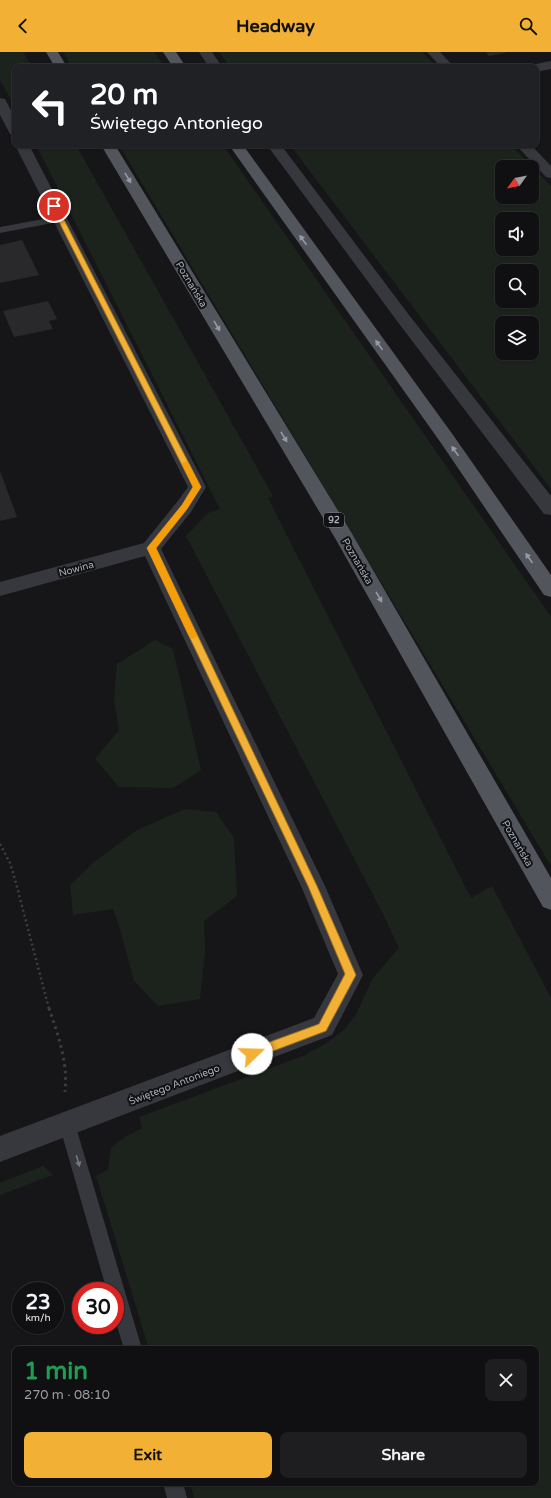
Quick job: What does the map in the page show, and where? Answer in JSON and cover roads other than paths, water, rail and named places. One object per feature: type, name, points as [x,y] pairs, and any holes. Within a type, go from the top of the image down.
[{"type":"main road","points":[[52,52],[59,64]]},
{"type":"main road","points":[[169,52],[178,64]]},
{"type":"main road","name":"Poznańska","points":[[110,148],[344,537],[551,900]]},
{"type":"main road","points":[[238,148],[447,439],[551,590]]},
{"type":"street","points":[[205,52],[214,64]]},
{"type":"street","points":[[433,52],[445,64]]},
{"type":"street","points":[[539,67],[551,65]]},
{"type":"street","points":[[0,102],[12,125]]},
{"type":"street","points":[[24,148],[197,487],[184,507],[151,548]]},
{"type":"street","points":[[276,148],[403,318],[551,509]]},
{"type":"street","points":[[526,148],[551,174]]},
{"type":"street","name":"Nowina","points":[[0,589],[151,548]]},
{"type":"street","name":"Świętego Antoniego","points":[[0,1149],[323,1027],[350,975],[313,886],[151,548]]},
{"type":"lane","points":[[0,230],[60,219]]},
{"type":"lane","points":[[67,1124],[132,1346]]},
{"type":"lane","points":[[174,1486],[177,1498]]}]
